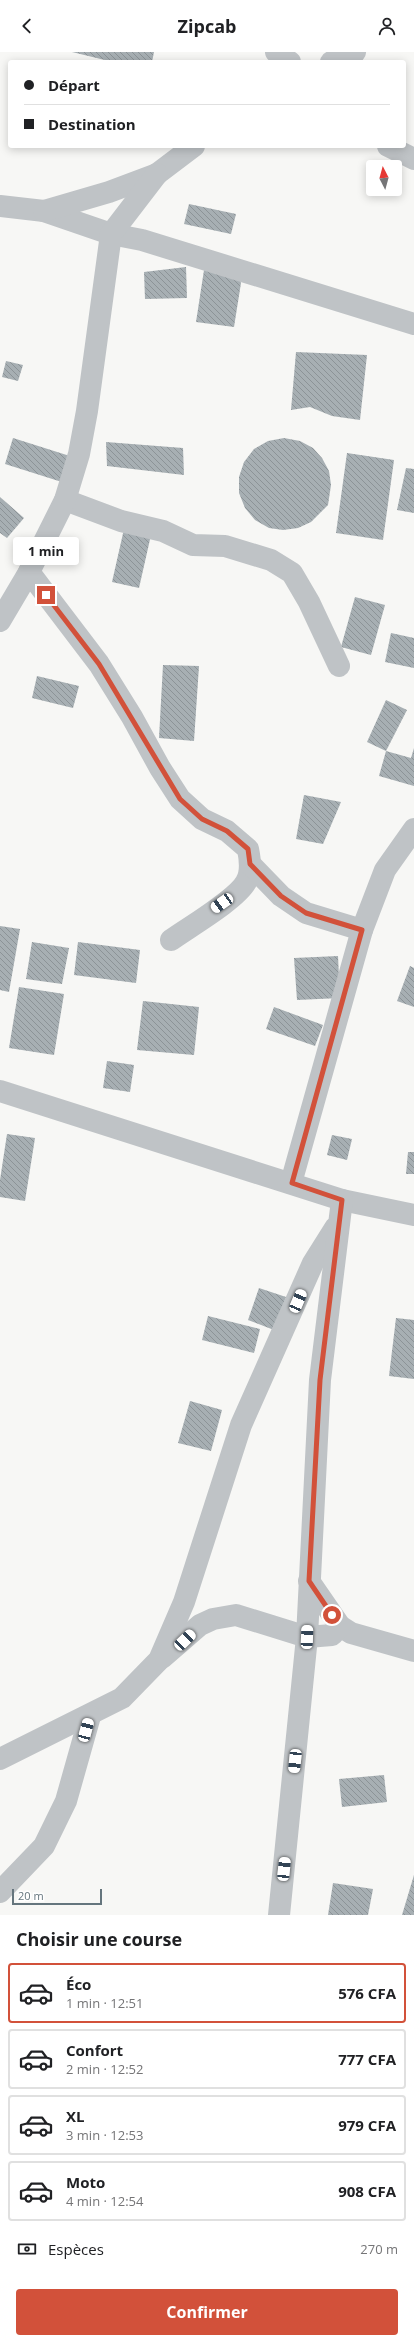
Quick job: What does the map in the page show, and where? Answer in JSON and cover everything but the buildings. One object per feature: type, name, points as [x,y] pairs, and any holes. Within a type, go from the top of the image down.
[{"type":"street","points":[[276,52],[287,60]]},
{"type":"street","points":[[337,60],[355,52]]},
{"type":"street","points":[[44,211],[108,192],[156,174],[191,148]]},
{"type":"street","points":[[392,148],[414,159]]},
{"type":"street","points":[[0,621],[28,572],[65,500],[79,454],[87,411],[111,234],[156,174]]},
{"type":"street","points":[[0,206],[44,211],[111,234],[142,240],[414,324]]},
{"type":"street","points":[[65,500],[121,521],[163,531],[192,545],[225,546],[271,560],[292,573],[309,602],[338,666]]},
{"type":"street","points":[[28,572],[99,664],[180,799],[202,819],[227,831],[248,849],[250,864],[247,881],[235,894],[171,940]]},
{"type":"street","points":[[292,1183],[362,930],[386,870],[414,829]]},
{"type":"street","points":[[250,864],[281,896],[306,913],[362,930]]},
{"type":"street","points":[[0,1091],[342,1200],[414,1215]]},
{"type":"street","points":[[279,1915],[307,1637],[320,1380],[342,1200]]},
{"type":"street","points":[[159,1660],[184,1602],[241,1425],[313,1263],[339,1222]]},
{"type":"street","points":[[309,1581],[340,1626],[351,1633],[414,1651]]},
{"type":"street","points":[[0,1759],[50,1732],[90,1716],[122,1698],[159,1660],[200,1625],[212,1619],[236,1616],[307,1637],[332,1635],[340,1626]]},
{"type":"street","points":[[0,1892],[44,1846],[66,1801],[90,1716]]},
{"type":"route","points":[[46,595],[99,664],[132,717],[160,768],[180,799],[202,819],[227,831],[248,849],[250,864],[281,896],[306,913],[362,930],[292,1183],[342,1200],[320,1380],[309,1581],[332,1615]]}]
